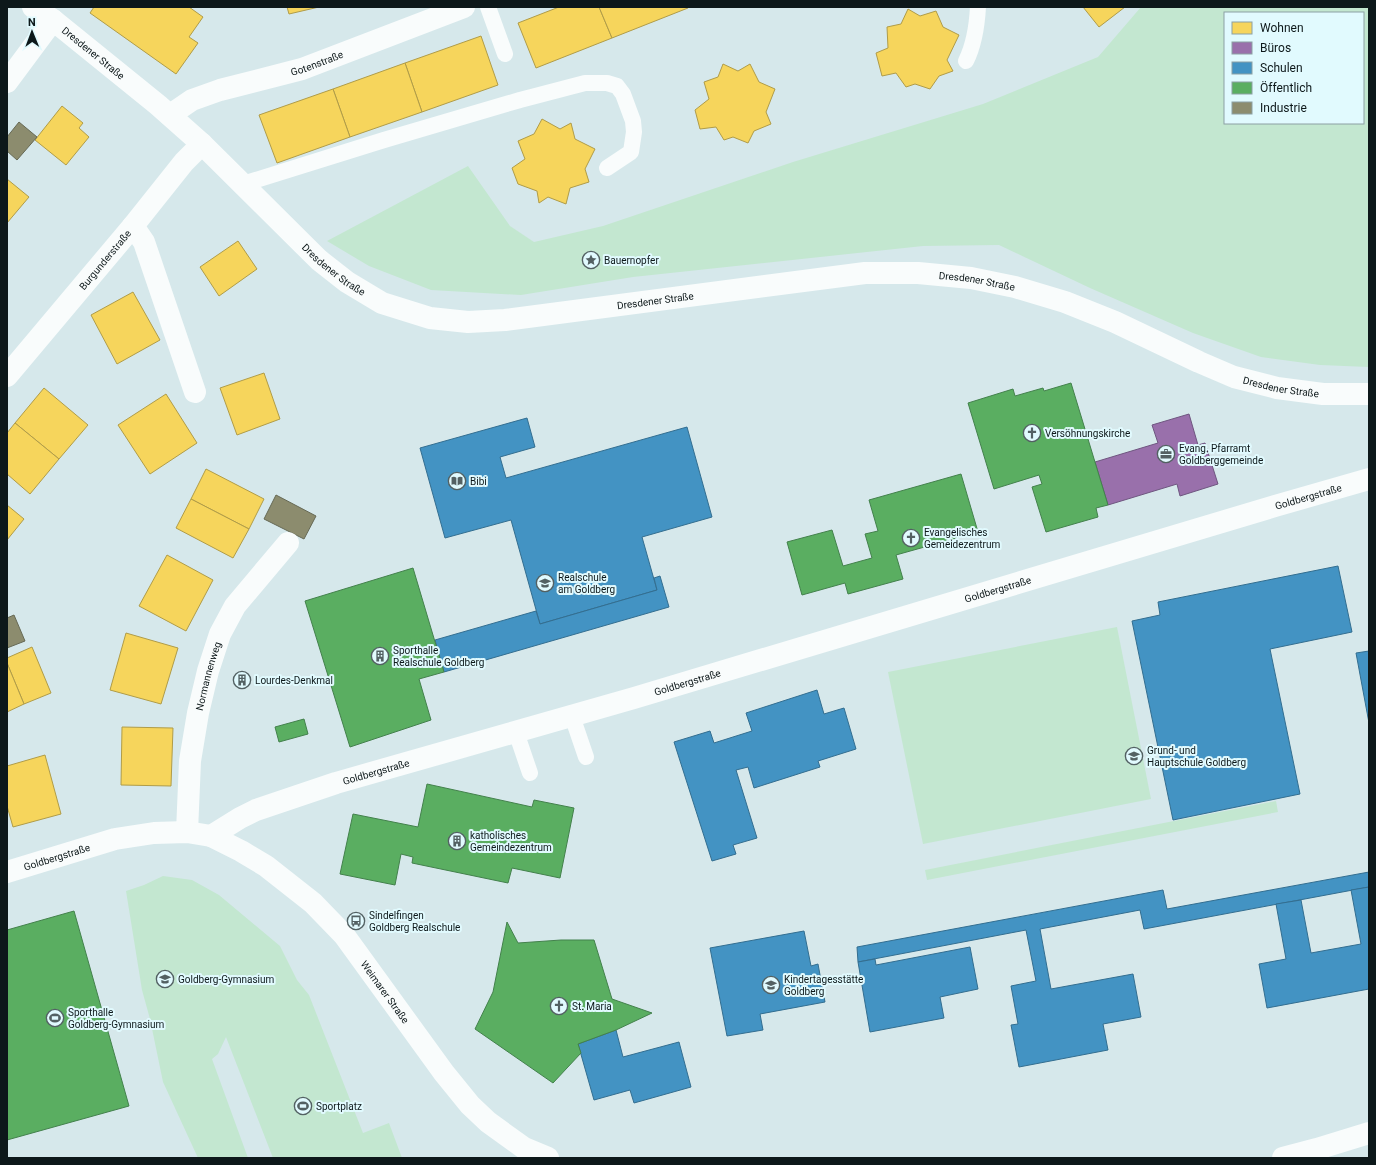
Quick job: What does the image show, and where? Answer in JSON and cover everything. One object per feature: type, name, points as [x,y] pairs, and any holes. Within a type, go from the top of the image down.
[{"type":"street","name":"Dresdener Straße","points":[[33,7],[53,20],[170,115],[202,144],[319,260],[346,282],[382,303],[430,318],[468,322],[506,320],[858,274],[918,273],[971,278],[1015,287],[1066,302],[1115,322],[1199,362],[1242,378],[1277,388],[1323,394],[1369,394]]},
{"type":"street","name":"Gotenstraße","points":[[170,115],[192,100],[220,90],[302,69],[464,7]]},
{"type":"street","points":[[7,82],[53,20]]},
{"type":"street","name":"Burgunderstraße","points":[[7,376],[133,226],[184,162],[202,144]]},
{"type":"street","points":[[133,226],[144,242],[194,392]]},
{"type":"street","name":"Goldbergstraße","points":[[7,872],[115,839],[154,833],[187,832],[211,836],[256,810],[336,783],[572,716],[1369,479]]},
{"type":"street","name":"Normannenweg","points":[[187,832],[190,761],[198,713],[208,671],[220,634],[235,606],[288,543]]},
{"type":"street","name":"Weimarer Straße","points":[[211,836],[241,850],[266,866],[313,903],[344,935],[400,1010],[444,1073],[470,1105],[488,1122],[524,1148],[548,1158]]},
{"type":"street","points":[[1283,1158],[1369,1133]]},
{"type":"lane","points":[[488,7],[505,54]]},
{"type":"lane","points":[[966,61],[973,40],[978,7]]},
{"type":"lane","points":[[242,184],[520,100],[586,83],[607,83],[617,86],[623,94],[633,121],[634,132],[630,152],[607,168]]},
{"type":"lane","points":[[572,716],[586,757]]},
{"type":"lane","points":[[516,732],[530,773]]},
{"type":"green space","points":[[1141,7],[1369,7],[1369,367],[1320,365],[1261,357],[1193,333],[1090,288],[999,245],[923,246],[633,277],[521,295],[431,290],[369,266],[327,241],[468,166],[510,226],[534,242],[603,226],[793,162],[983,104],[1098,57]]},
{"type":"green space","points":[[1117,627],[1151,799],[923,844],[888,672]]},
{"type":"green space","points":[[1276,801],[1278,812],[927,880],[925,870]]},
{"type":"green space","points":[[163,876],[192,880],[219,895],[280,946],[297,980],[309,995],[363,1133],[389,1123],[402,1158],[273,1158],[226,1037],[218,1054],[212,1059],[248,1158],[198,1158],[163,1082],[150,1019],[142,990],[126,891],[144,885]]},
{"type":"building: Wohnen","points":[[94,7],[189,7],[203,17],[189,37],[198,43],[176,74],[90,13]]},
{"type":"building: Wohnen","points":[[287,7],[319,7],[289,14]]},
{"type":"building: Wohnen","points":[[559,7],[599,7],[612,38],[536,68],[518,23]]},
{"type":"building: Wohnen","points":[[599,7],[687,7],[688,8],[612,38]]},
{"type":"building: Wohnen","points":[[1083,7],[1125,7],[1099,27]]},
{"type":"building: Wohnen","points":[[908,9],[920,16],[936,11],[943,27],[959,35],[947,60],[953,71],[939,76],[930,89],[915,84],[906,87],[896,73],[882,76],[876,53],[888,48],[887,27],[901,24]]},
{"type":"building: Wohnen","points":[[481,36],[498,85],[422,112],[405,63]]},
{"type":"building: Wohnen","points":[[405,63],[422,112],[350,137],[333,89]]},
{"type":"building: Wohnen","points":[[723,64],[738,71],[750,64],[759,82],[775,89],[766,112],[771,124],[754,131],[748,143],[733,137],[724,140],[716,127],[700,129],[695,110],[709,99],[704,82],[718,77]]},
{"type":"building: Wohnen","points":[[333,89],[350,137],[277,163],[259,115]]},
{"type":"building: Wohnen","points":[[62,106],[83,123],[79,128],[89,137],[66,165],[35,140]]},
{"type":"building: Wohnen","points":[[542,119],[560,129],[571,123],[575,139],[595,149],[585,169],[589,182],[570,188],[566,204],[548,197],[539,203],[537,191],[518,184],[512,168],[525,159],[518,141],[534,134]]},
{"type":"building: Wohnen","points":[[7,179],[29,197],[7,223]]},
{"type":"building: Wohnen","points":[[238,241],[257,269],[219,296],[200,267]]},
{"type":"building: Wohnen","points":[[133,292],[160,340],[117,364],[91,315]]},
{"type":"building: Wohnen","points":[[264,373],[280,419],[237,435],[220,388]]},
{"type":"building: Wohnen","points":[[44,388],[88,425],[59,459],[15,423]]},
{"type":"building: Wohnen","points":[[166,394],[197,443],[150,474],[118,425]]},
{"type":"building: Wohnen","points":[[15,423],[59,459],[30,494],[7,474],[7,433]]},
{"type":"building: Wohnen","points":[[206,469],[264,499],[249,529],[191,499]]},
{"type":"building: Wohnen","points":[[191,499],[249,529],[233,558],[176,528]]},
{"type":"building: Wohnen","points":[[7,505],[24,519],[7,540]]},
{"type":"building: Wohnen","points":[[167,555],[213,580],[186,631],[139,606]]},
{"type":"building: Wohnen","points":[[126,633],[178,648],[161,704],[110,690]]},
{"type":"building: Wohnen","points":[[32,647],[51,693],[24,704],[7,663],[7,658]]},
{"type":"building: Wohnen","points":[[7,663],[24,704],[7,712]]},
{"type":"building: Wohnen","name":"Lourdes-Denkmal","points":[[245,676],[247,683],[239,685],[237,678]]},
{"type":"building: Wohnen","points":[[122,727],[173,728],[171,786],[121,785]]},
{"type":"building: Wohnen","points":[[45,755],[61,814],[13,827],[7,806],[7,766]]},
{"type":"building: Büros","name":"Evang. Pfarramt Goldberggemeinde","points":[[1189,414],[1198,445],[1205,443],[1218,484],[1180,496],[1177,484],[1108,505],[1095,462],[1158,443],[1152,425]]},
{"type":"building: Schulen","points":[[527,418],[535,447],[500,457],[506,478],[687,427],[712,517],[642,537],[657,590],[540,624],[511,520],[445,538],[420,448]]},
{"type":"building: Schulen","points":[[1338,566],[1352,632],[1270,649],[1300,794],[1173,820],[1132,621],[1160,615],[1158,602]]},
{"type":"building: Schulen","points":[[660,576],[669,607],[444,672],[435,640],[536,611],[540,624],[657,590],[654,578]]},
{"type":"building: Schulen","points":[[1369,651],[1369,723],[1356,653]]},
{"type":"building: Schulen","points":[[817,690],[824,714],[844,708],[856,749],[818,761],[820,767],[754,788],[748,767],[736,770],[757,838],[733,845],[736,854],[712,861],[674,742],[710,731],[714,743],[752,731],[746,713]]},
{"type":"building: Schulen","points":[[1369,872],[1369,887],[1144,929],[1140,910],[1040,929],[1051,989],[1133,974],[1141,1017],[1103,1024],[1108,1050],[1019,1067],[1011,1025],[1018,1024],[1011,986],[1036,981],[1026,930],[858,962],[857,947],[1163,890],[1167,909]]},
{"type":"building: Schulen","points":[[1369,887],[1369,989],[1267,1008],[1259,964],[1286,959],[1276,904],[1301,900],[1311,953],[1361,944],[1351,890]]},
{"type":"building: Schulen","points":[[804,931],[811,966],[818,964],[825,1002],[760,1014],[763,1030],[727,1036],[710,948]]},
{"type":"building: Schulen","points":[[970,947],[978,989],[940,997],[944,1018],[870,1032],[858,962],[875,959],[876,965]]},
{"type":"building: Schulen","points":[[616,1030],[623,1057],[679,1042],[691,1087],[634,1103],[630,1090],[594,1100],[578,1044]]},
{"type":"building: Öffentlich","name":"Versöhnungskirche","points":[[1071,383],[1108,505],[1096,508],[1098,517],[1046,532],[1032,487],[1042,484],[1039,475],[994,489],[968,403],[1013,389],[1015,396],[1043,388],[1044,391]]},
{"type":"building: Öffentlich","name":"Evangelisches Gemeidezentrum","points":[[961,474],[978,532],[896,555],[903,579],[848,594],[845,583],[802,595],[787,542],[832,530],[843,566],[872,558],[865,534],[878,531],[869,500]]},
{"type":"building: Öffentlich","name":"Sporthalle Realschule Goldberg","points":[[413,568],[444,672],[419,679],[431,720],[350,747],[305,601]]},
{"type":"building: Öffentlich","points":[[304,719],[308,734],[279,742],[275,727]]},
{"type":"building: Öffentlich","name":"katholisches Gemeindezentrum","points":[[427,784],[532,807],[534,800],[574,808],[560,878],[512,868],[508,883],[412,863],[413,857],[401,854],[395,885],[340,874],[353,814],[418,827]]},
{"type":"building: Öffentlich","name":"Sporthalle Goldberg-Gymnasium","points":[[74,911],[129,1106],[7,1140],[7,930]]},
{"type":"building: Öffentlich","name":"St. Maria","points":[[507,922],[518,943],[561,940],[594,940],[612,999],[652,1013],[616,1030],[578,1044],[581,1053],[553,1083],[475,1029],[493,992]]},
{"type":"building: Industrie","points":[[19,122],[37,137],[17,160],[7,151],[7,137]]},
{"type":"building: Industrie","points":[[276,495],[316,516],[304,539],[264,519]]},
{"type":"building: Industrie","points":[[14,615],[25,641],[7,648],[7,618]]},
{"type":"place","name":"Bauernopfer","points":[[591,260]]},
{"type":"place","name":"Versöhnungskirche","points":[[1032,433]]},
{"type":"place","name":"Evang. Pfarramt Goldberggemeinde","points":[[1166,454]]},
{"type":"place","name":"Bibi","points":[[457,481]]},
{"type":"place","name":"Evangelisches Gemeidezentrum","points":[[911,538]]},
{"type":"place","name":"Realschule am Goldberg","points":[[545,583]]},
{"type":"place","name":"Sporthalle Realschule Goldberg","points":[[380,656]]},
{"type":"place","name":"Lourdes-Denkmal","points":[[242,680]]},
{"type":"place","name":"Grund- und Hauptschule Goldberg","points":[[1134,756]]},
{"type":"place","name":"katholisches Gemeindezentrum","points":[[457,841]]},
{"type":"place","name":"Sindelfingen Goldberg Realschule","points":[[356,921]]},
{"type":"place","name":"Goldberg-Gymnasium","points":[[165,979]]},
{"type":"place","name":"Kindertagesstätte Goldberg","points":[[771,985]]},
{"type":"place","name":"St. Maria","points":[[559,1006]]},
{"type":"place","name":"Sporthalle Goldberg-Gymnasium","points":[[55,1018]]},
{"type":"place","name":"Sportplatz","points":[[303,1106]]}]
